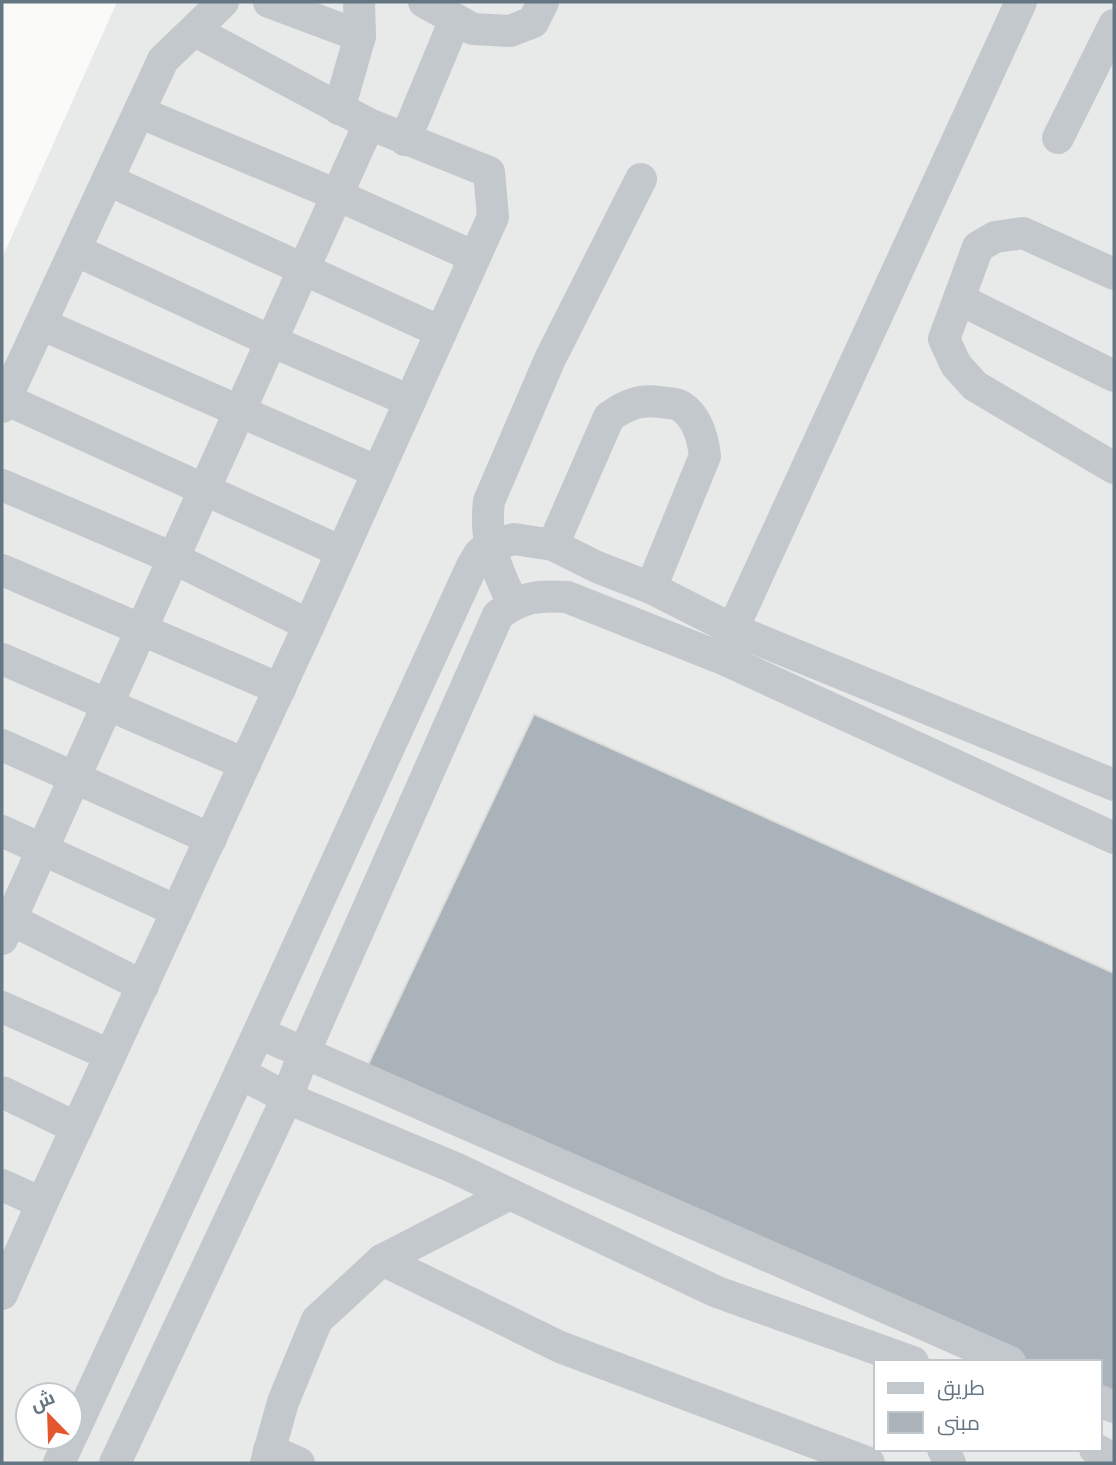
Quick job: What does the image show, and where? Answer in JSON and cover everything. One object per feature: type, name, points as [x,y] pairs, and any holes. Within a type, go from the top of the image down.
[{"type":"lane","points":[[223,2],[163,60],[4,403],[205,488],[342,552]]},
{"type":"lane","points":[[269,2],[360,36]]},
{"type":"lane","points":[[339,109],[360,36],[359,2]]},
{"type":"lane","points":[[424,2],[473,29],[510,31],[533,22],[543,2]]},
{"type":"lane","points":[[721,658],[1021,2]]},
{"type":"lane","points":[[405,140],[456,20]]},
{"type":"lane","points":[[1058,138],[1114,25]]},
{"type":"lane","points":[[2,1294],[493,217],[489,172],[369,124],[195,31]]},
{"type":"lane","points":[[139,112],[337,195],[475,257]]},
{"type":"lane","points":[[143,986],[5,925],[43,848],[369,124]]},
{"type":"lane","points":[[513,604],[494,565],[487,522],[489,501],[550,359],[641,179]]},
{"type":"lane","points":[[108,180],[441,332]]},
{"type":"lane","points":[[1114,274],[1023,233],[995,236],[978,247],[944,339],[956,365],[975,386],[1114,468]]},
{"type":"lane","points":[[75,250],[271,341],[410,401]]},
{"type":"lane","points":[[959,299],[1114,376]]},
{"type":"lane","points":[[41,324],[378,472]]},
{"type":"lane","points":[[553,545],[609,417],[625,405],[645,400],[681,406],[695,422],[703,438],[705,456],[651,588]]},
{"type":"lane","points":[[2,485],[173,558],[309,625]]},
{"type":"lane","points":[[59,1463],[472,566],[480,553],[490,546],[514,539],[553,545],[597,567],[651,588],[732,629],[1112,777],[1084,823]]},
{"type":"lane","points":[[2,570],[280,689]]},
{"type":"lane","points":[[115,1463],[287,1098],[304,1053],[498,615],[513,604],[540,595],[567,597],[721,658],[1114,838]]},
{"type":"lane","points":[[2,659],[245,764]]},
{"type":"lane","points":[[2,745],[211,839]]},
{"type":"lane","points":[[2,831],[177,911]]},
{"type":"lane","points":[[2,1007],[110,1055]]},
{"type":"lane","points":[[259,1033],[1005,1360]]},
{"type":"lane","points":[[240,1073],[287,1098],[455,1168],[717,1293],[908,1360]]},
{"type":"lane","points":[[2,1092],[77,1128]]},
{"type":"lane","points":[[2,1185],[42,1203]]},
{"type":"lane","points":[[299,1463],[268,1457],[283,1402],[317,1320],[382,1261],[510,1194]]},
{"type":"lane","points":[[382,1261],[560,1347],[869,1463]]},
{"type":"lane","points":[[1098,1451],[1114,1459]]},
{"type":"shaded area","points":[[117,2],[1114,2],[1114,1463],[2,1463],[2,258]]},
{"type":"building","points":[[534,714],[1114,973],[1114,1401],[1102,1396],[1102,1360],[1020,1360],[364,1073]]}]
